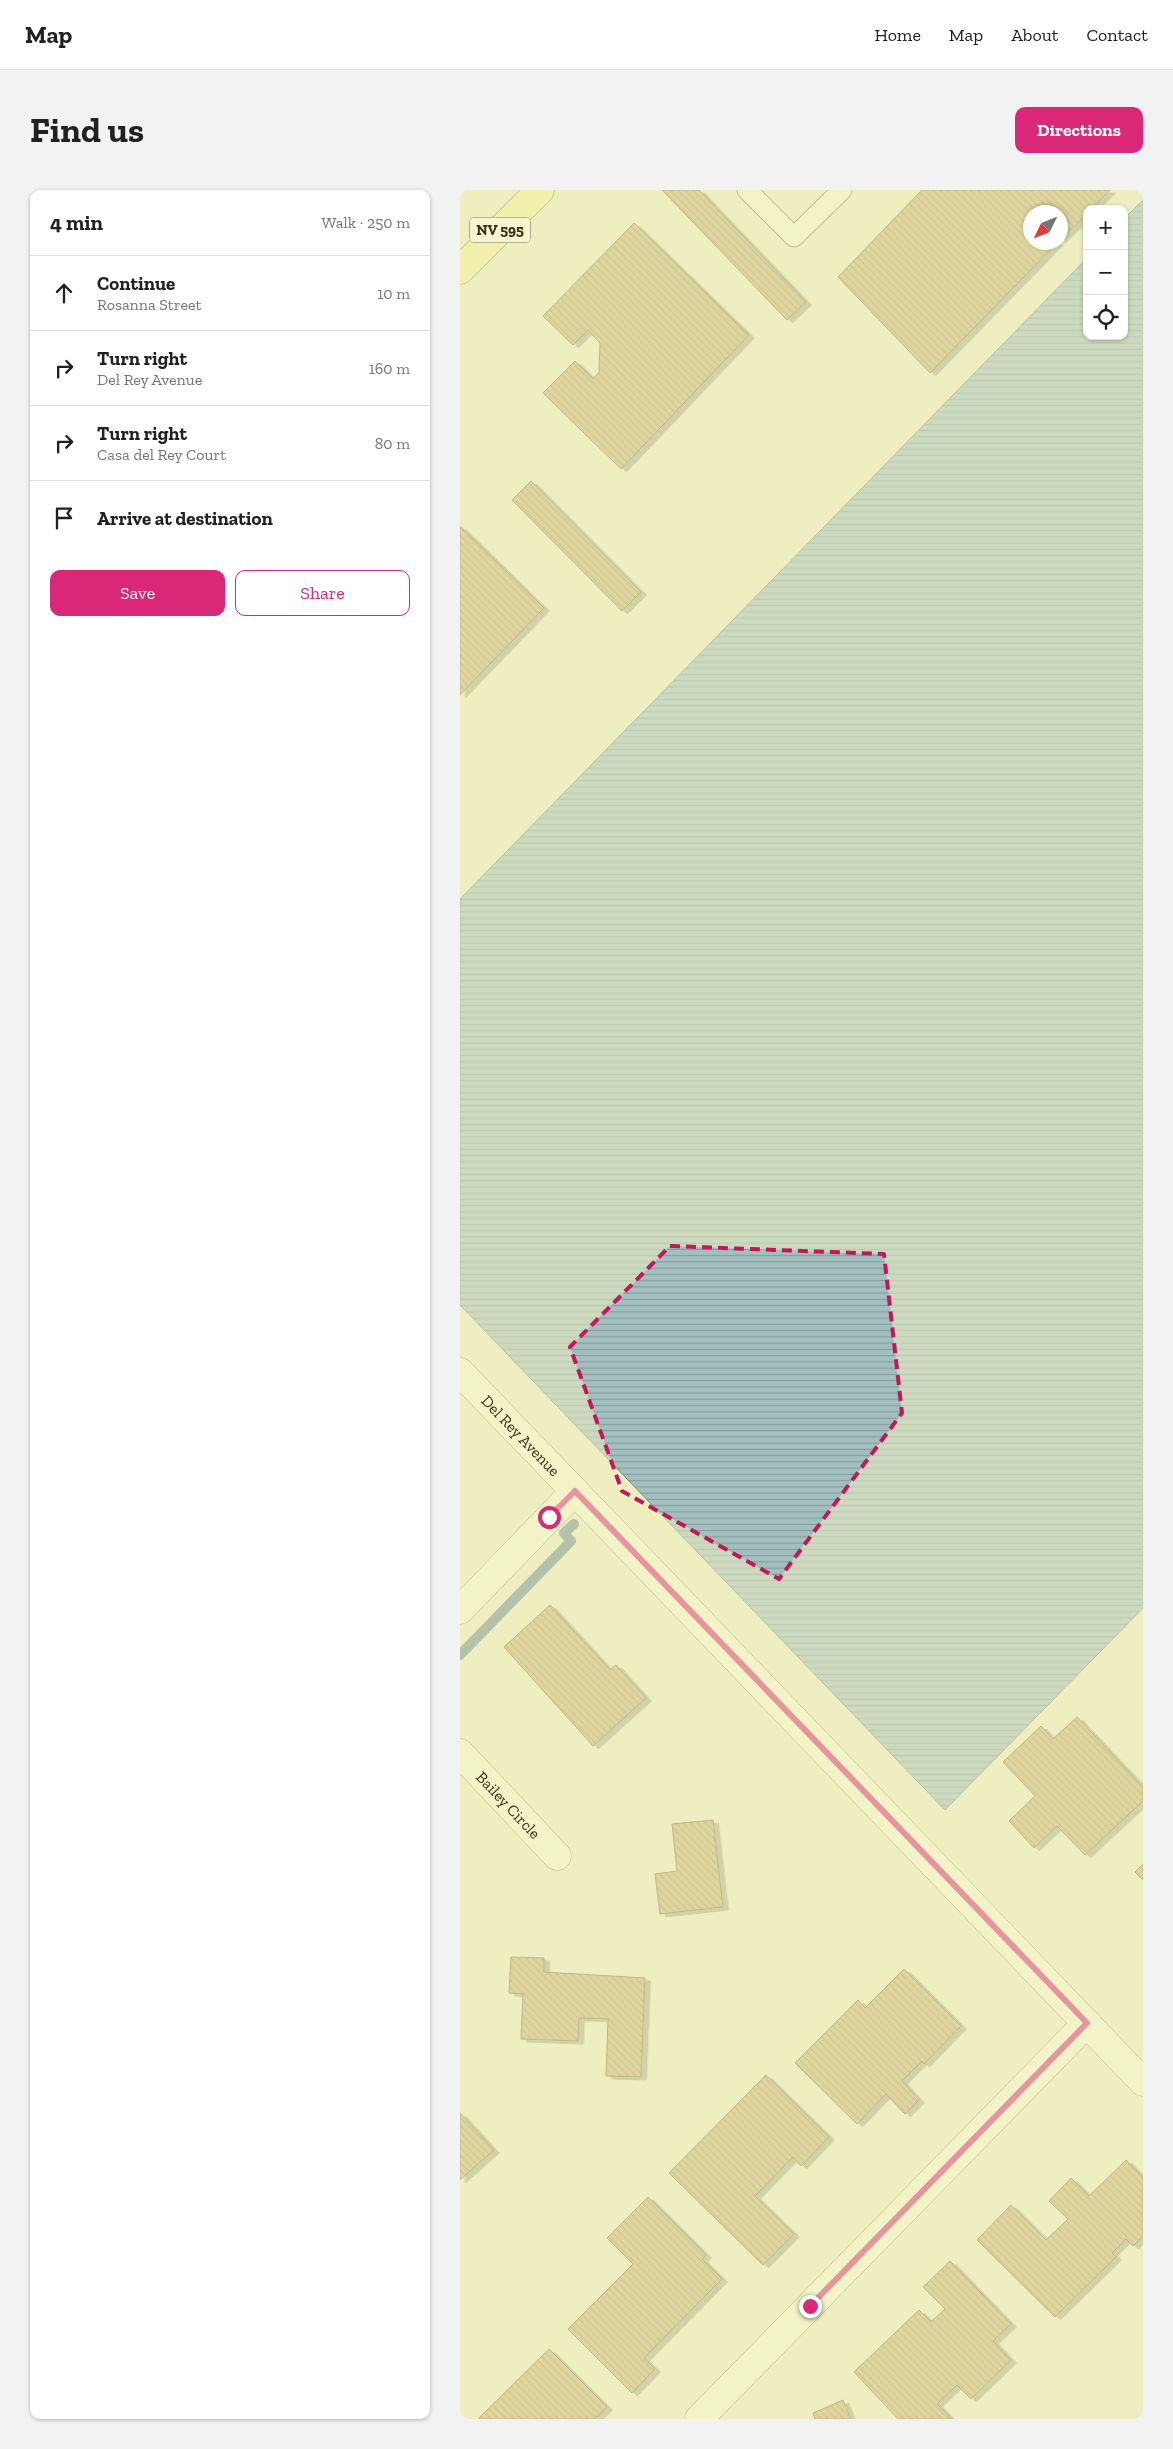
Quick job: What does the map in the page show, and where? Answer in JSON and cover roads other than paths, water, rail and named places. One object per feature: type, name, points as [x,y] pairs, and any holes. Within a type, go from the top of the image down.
[{"type":"main road","name":"NV 595","points":[[460,270],[540,190]]},
{"type":"street","name":"Del Rey Avenue","points":[[460,1372],[1143,2082]]},
{"type":"street","points":[[460,1610],[575,1491]]},
{"type":"street","name":"Bailey Circle","points":[[460,1753],[557,1856]]},
{"type":"street","points":[[699,2419],[1087,2023]]},
{"type":"lane","points":[[747,190],[794,237],[842,190]]},
{"type":"water","points":[[1143,200],[1143,1608],[945,1810],[460,1305],[460,899],[1083,262],[1083,340],[1128,340],[1128,215]]},
{"type":"waterway","points":[[460,1655],[571,1541],[564,1533],[574,1524]]}]
